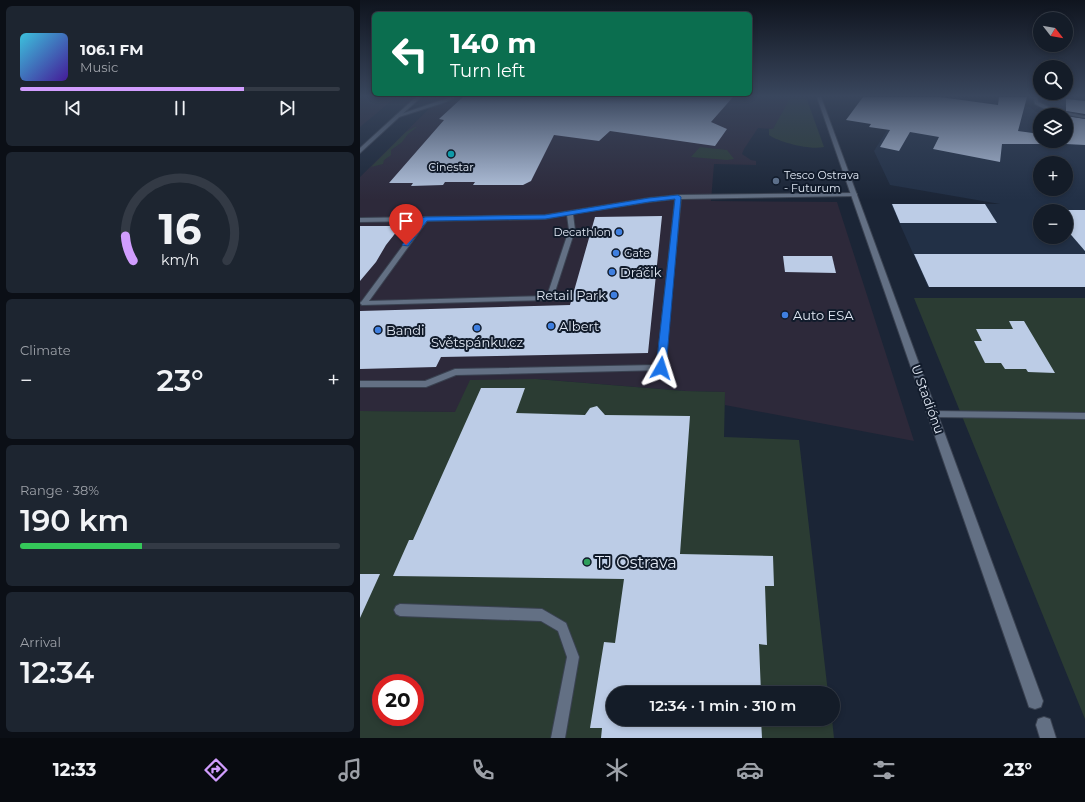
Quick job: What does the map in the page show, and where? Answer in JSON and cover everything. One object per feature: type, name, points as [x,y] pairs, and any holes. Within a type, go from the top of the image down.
[{"type":"street","points":[[360,150],[380,131]]},
{"type":"street","name":"U Stadiónu","points":[[832,131],[856,195],[1035,701]]},
{"type":"lane","points":[[360,220],[545,217],[649,200],[678,197],[856,195]]},
{"type":"lane","points":[[360,384],[426,384],[455,372],[661,368],[678,197]]},
{"type":"lane","points":[[425,219],[364,303],[550,298],[572,230],[570,214]]},
{"type":"lane","points":[[933,414],[1085,416]]},
{"type":"lane","points":[[400,610],[542,615],[562,627],[573,657],[558,738]]},
{"type":"shaded area","points":[[406,131],[756,131],[742,154],[751,160],[756,161],[756,165],[714,164],[711,201],[837,202],[914,441],[725,405],[725,392],[686,391],[536,379],[455,412],[360,411],[360,177]]},
{"type":"shaded area","points":[[886,131],[1033,131],[1033,148],[1073,148],[1073,131],[1085,131],[1085,287],[928,287],[891,204],[1000,204],[890,185],[874,151]]},
{"type":"green space","points":[[411,131],[402,142],[391,150],[391,155],[384,160],[383,164],[371,167],[406,132]]},
{"type":"green space","points":[[769,131],[818,131],[824,147],[811,148],[796,145],[781,141],[769,135]]},
{"type":"green space","points":[[700,147],[727,150],[734,159],[727,160],[691,157]]},
{"type":"green space","points":[[914,298],[1085,298],[1085,719]]},
{"type":"green space","name":"TJ Ostrava","points":[[536,379],[685,391],[725,392],[724,437],[799,440],[827,686],[606,686],[606,726],[833,726],[834,738],[360,738],[360,411],[455,412],[470,380]]},
{"type":"building","points":[[434,131],[610,131],[599,141],[554,135],[531,181],[523,185],[473,185],[475,182],[445,182],[443,185],[411,186],[413,183],[389,183]]},
{"type":"building","points":[[613,131],[725,131],[715,146]]},
{"type":"building","points":[[889,131],[1021,131],[1033,133],[1033,144],[1002,144],[1000,162],[933,149],[939,137],[910,132],[899,151],[880,147]]},
{"type":"building","points":[[1073,131],[1085,131],[1085,145],[1073,144]]},
{"type":"building","points":[[892,204],[985,204],[997,223],[900,223]]},
{"type":"building","points":[[1073,210],[1085,210],[1085,251],[1073,237]]},
{"type":"building","name":"Retail Park","points":[[662,216],[648,353],[441,357],[436,367],[360,369],[360,311],[570,305],[595,217]]},
{"type":"building","points":[[360,226],[401,226],[386,245],[376,262],[360,281]]},
{"type":"building","points":[[914,254],[1085,254],[1085,287],[929,287]]},
{"type":"building","points":[[783,256],[832,256],[836,273],[785,272]]},
{"type":"building","points":[[1009,321],[1024,321],[1055,373],[1028,372],[1026,369],[1005,369],[1001,363],[985,363],[974,341],[982,341],[976,329],[1013,329]]},
{"type":"building","points":[[481,388],[525,388],[516,413],[585,415],[590,408],[597,406],[605,415],[690,416],[680,554],[773,556],[774,586],[765,586],[767,645],[759,644],[761,686],[606,686],[606,726],[761,726],[762,738],[601,738],[602,728],[590,728],[604,642],[615,643],[624,579],[393,576],[409,540],[413,540]]},
{"type":"building","points":[[360,574],[380,574],[360,618]]},
{"type":"place","name":"Cinestar","points":[[451,154]]},
{"type":"place","name":"Tesco Ostrava - Futurum","points":[[776,181]]},
{"type":"place","name":"Decathlon","points":[[619,232]]},
{"type":"place","name":"Gate","points":[[616,253]]},
{"type":"place","name":"Dráčik","points":[[612,272]]},
{"type":"place","name":"Retail Park","points":[[614,295]]},
{"type":"place","name":"Auto ESA","points":[[785,315]]},
{"type":"place","name":"Albert","points":[[551,326]]},
{"type":"place","name":"Světspánku.cz","points":[[477,328]]},
{"type":"place","name":"Bandi","points":[[378,330]]},
{"type":"place","name":"TJ Ostrava","points":[[587,562]]},
{"type":"route","points":[[406,245],[425,219],[545,217],[649,200],[678,197],[661,368]]}]
